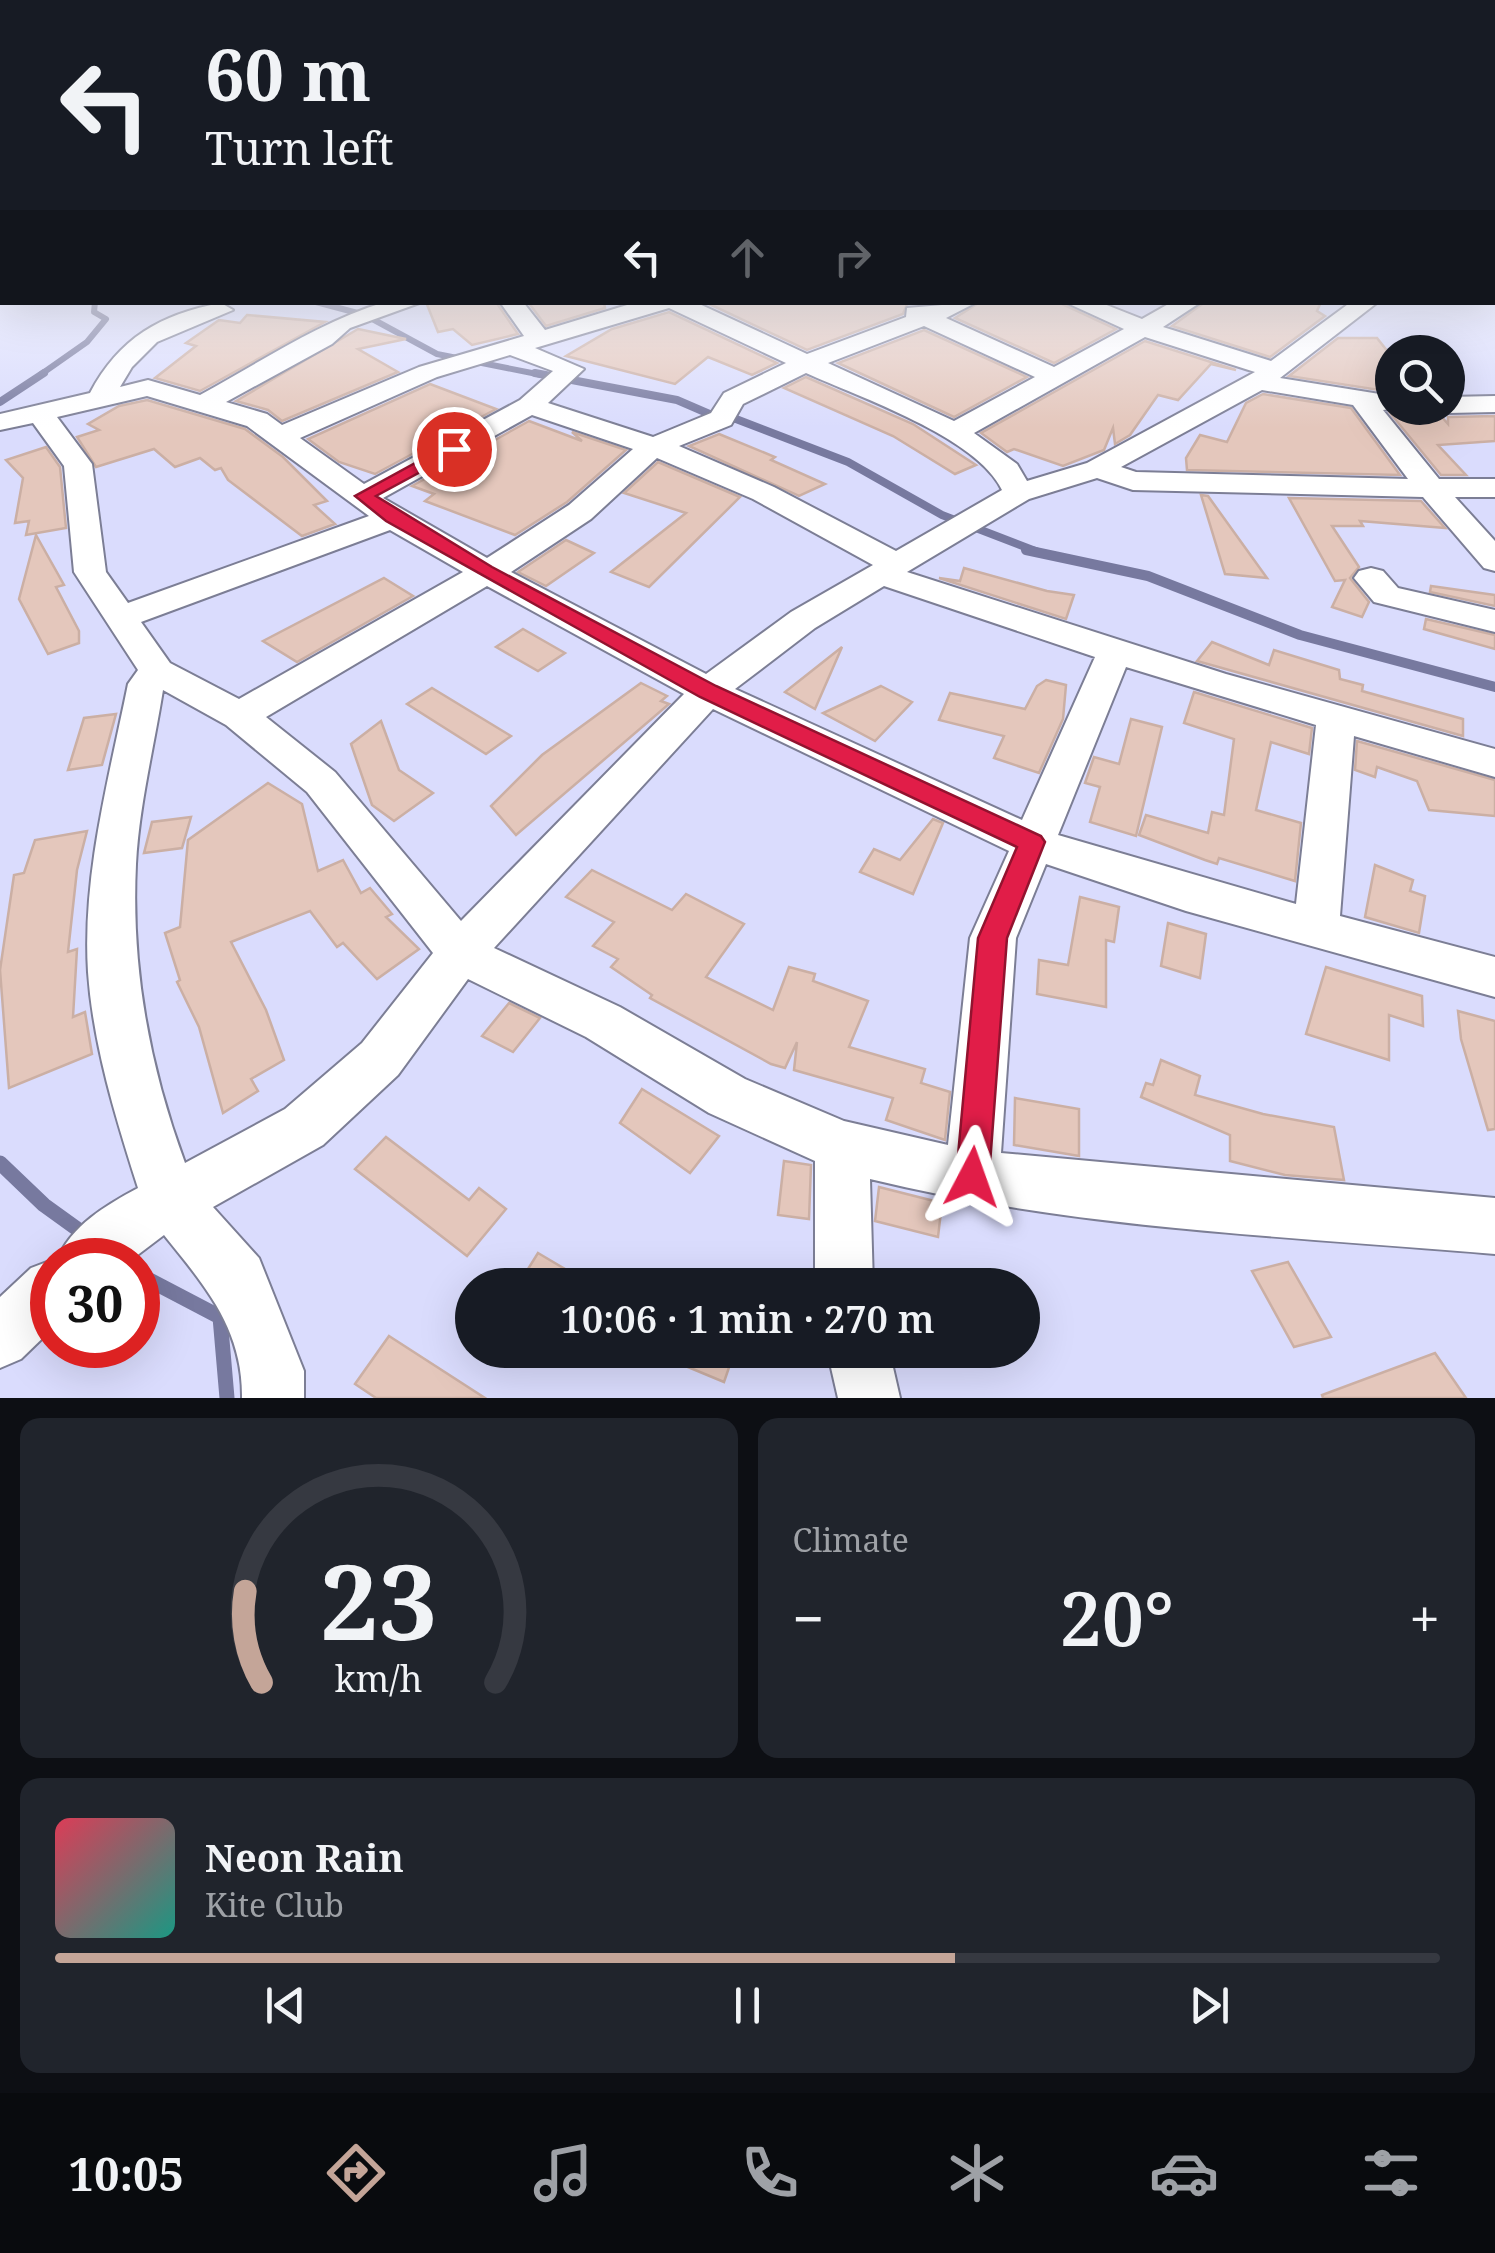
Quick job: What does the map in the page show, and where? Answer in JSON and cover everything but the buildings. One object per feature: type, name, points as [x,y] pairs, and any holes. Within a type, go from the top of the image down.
[{"type":"street","points":[[201,405],[324,339],[342,323],[401,305]]},
{"type":"street","points":[[513,305],[538,337]]},
{"type":"street","points":[[284,436],[380,391],[538,337],[651,305]]},
{"type":"street","points":[[680,305],[955,432],[1007,470],[1018,493]]},
{"type":"street","points":[[900,305],[1054,376]]},
{"type":"street","points":[[239,716],[580,512],[652,448],[721,419],[733,399],[806,364],[959,305]]},
{"type":"street","points":[[1084,305],[1265,376],[1375,401]]},
{"type":"street","points":[[955,432],[1185,305]]},
{"type":"street","points":[[116,1238],[151,1211],[205,1186],[304,1127],[380,1059],[460,953],[708,691],[803,620],[1018,493],[1097,469],[1265,376],[1363,305]]},
{"type":"street","points":[[102,396],[115,366],[134,345],[173,322],[220,310]]},
{"type":"street","points":[[119,618],[378,506],[529,406],[570,369],[488,355]]},
{"type":"street","points":[[0,422],[148,388],[257,420],[378,506],[485,571],[708,691],[1032,842],[1495,977]]},
{"type":"street","points":[[1465,404],[1495,404]]},
{"type":"street","points":[[529,406],[770,492],[888,570],[944,599],[1116,649],[1213,683],[1495,763]]},
{"type":"street","points":[[41,413],[60,446],[78,464],[90,572],[157,671],[239,716],[321,782],[460,953],[604,1022],[727,1096],[842,1146],[972,1177],[1166,1199],[1495,1226]]},
{"type":"street","points":[[1384,425],[1387,437],[1495,561]]},
{"type":"street","points":[[1097,469],[1133,482],[1495,488]]},
{"type":"street","points":[[1371,578],[1386,594],[1495,621]]},
{"type":"street","points":[[972,1177],[992,938],[1116,649]]},
{"type":"street","points":[[157,671],[146,684],[114,861],[112,972],[137,1104],[151,1211],[238,1278],[273,1371],[273,1398]]},
{"type":"street","points":[[1317,928],[1325,800],[1337,716]]},
{"type":"street","points":[[842,1146],[844,1268]]},
{"type":"street","points":[[0,1338],[30,1310]]},
{"type":"street","points":[[862,1368],[868,1398]]},
{"type":"shaded area","points":[[0,305],[1495,305],[1495,1398],[0,1398]]},
{"type":"waterway","points":[[40,375],[87,342],[106,319],[94,312],[95,305]]},
{"type":"waterway","points":[[327,305],[365,315],[437,354],[542,375]]},
{"type":"waterway","points":[[0,402],[44,373]]},
{"type":"waterway","points":[[535,373],[677,400],[721,419],[736,419],[848,462],[942,515],[1038,552]]},
{"type":"waterway","points":[[1026,550],[1148,576],[1300,635],[1495,687]]},
{"type":"waterway","points":[[0,1163],[44,1205],[87,1236]]},
{"type":"waterway","points":[[160,1286],[220,1317],[227,1398]]},
{"type":"route","points":[[454,449],[364,496],[392,518],[485,571],[708,691],[1032,842],[992,938],[972,1177]]}]
